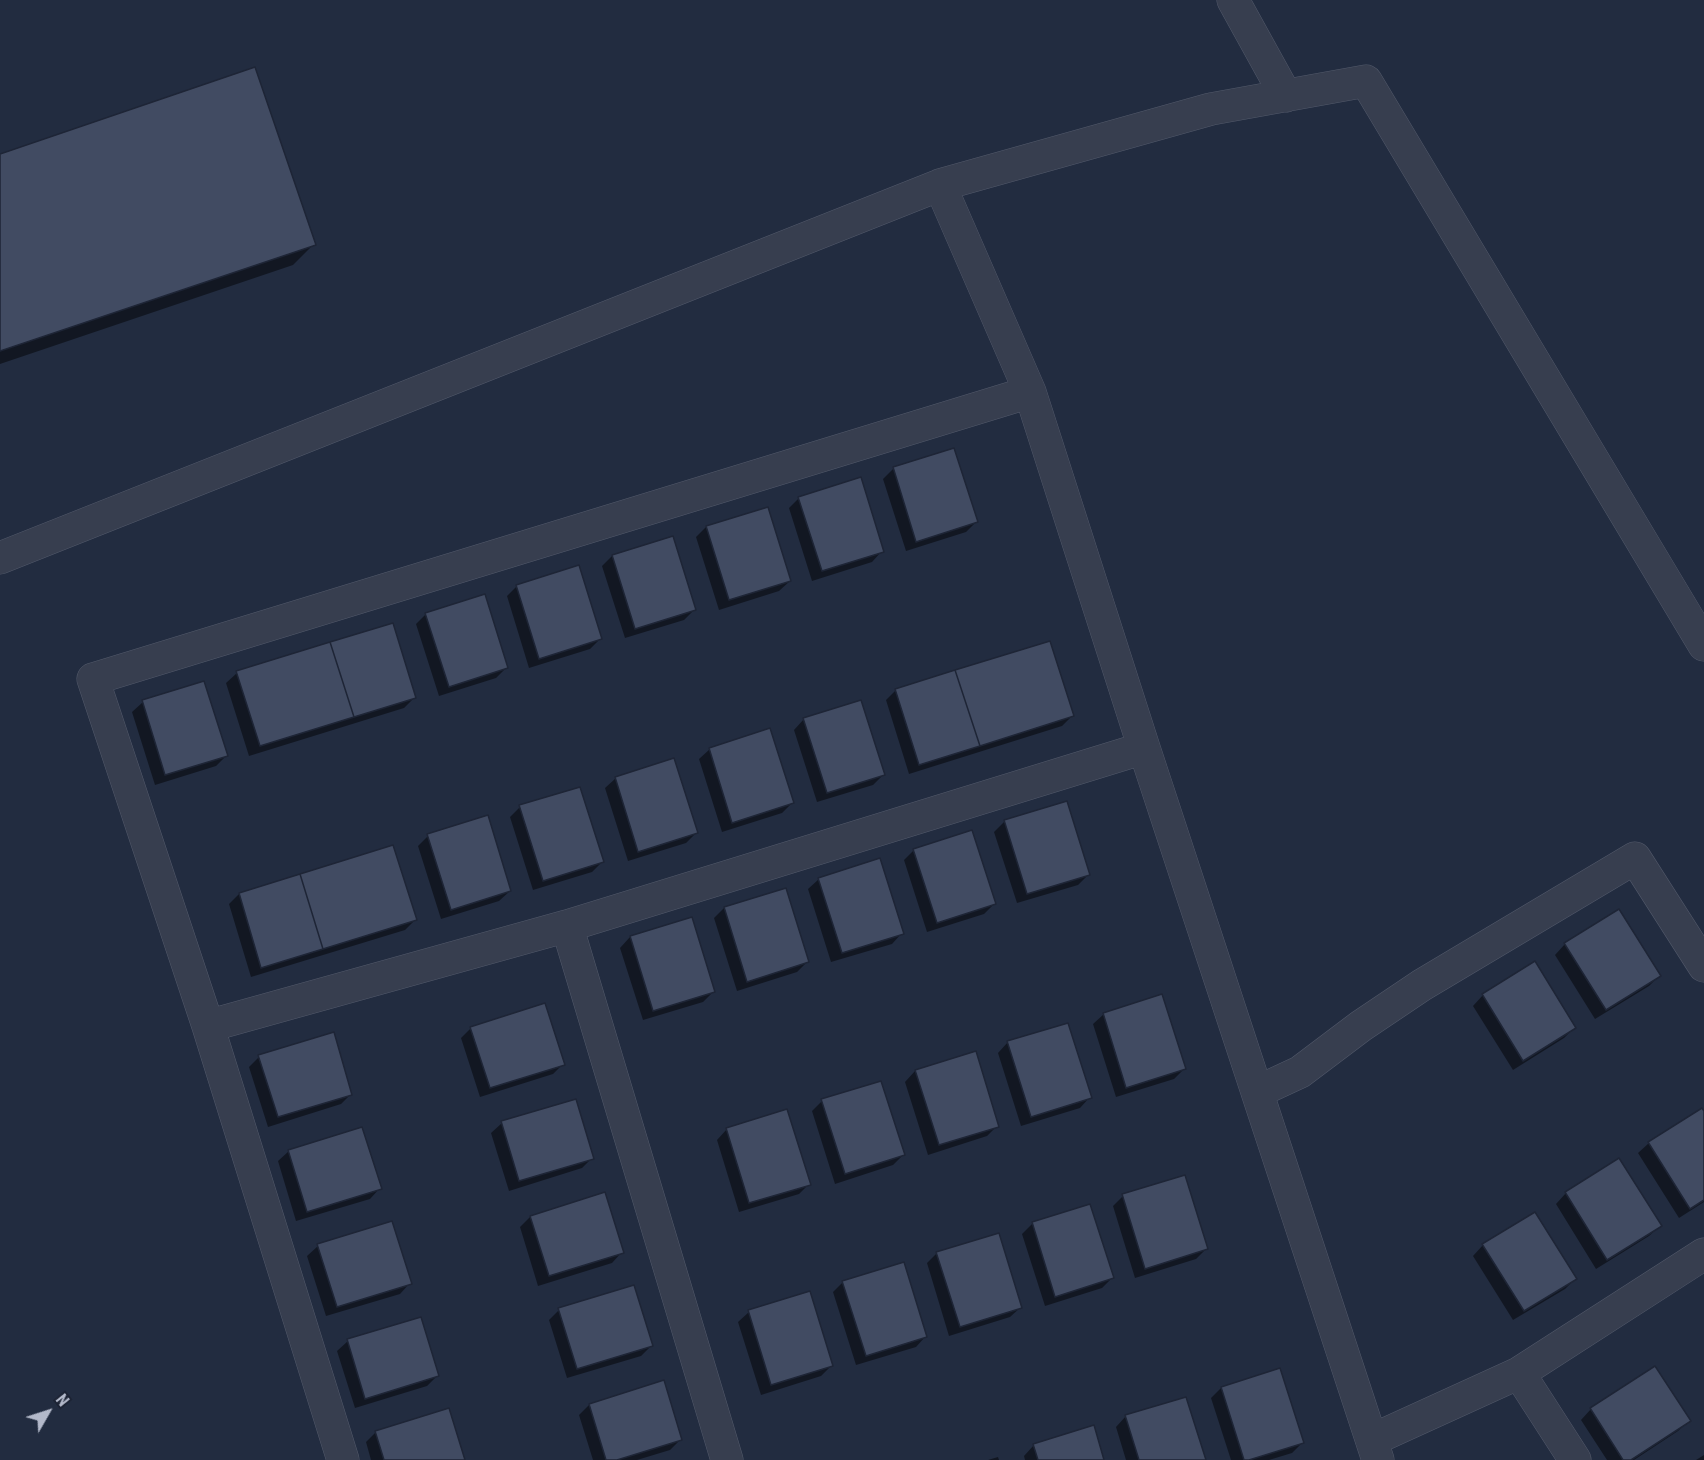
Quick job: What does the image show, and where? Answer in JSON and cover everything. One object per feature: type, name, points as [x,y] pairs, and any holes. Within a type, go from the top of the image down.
[{"type":"street","points":[[1233,0],[1286,96]]},
{"type":"street","points":[[0,558],[940,185],[1211,109],[1366,81],[1704,645]]},
{"type":"street","points":[[940,185],[1030,392],[1144,748],[1375,1450],[1519,1373],[1704,1254]]},
{"type":"street","points":[[343,1460],[208,1026],[93,679],[1030,392]]},
{"type":"street","points":[[208,1026],[567,926],[1144,748]]},
{"type":"street","points":[[1257,1092],[1300,1072],[1361,1026],[1422,985],[1635,858],[1704,966]]},
{"type":"street","points":[[567,926],[727,1460]]},
{"type":"street","points":[[1519,1373],[1575,1460]]},
{"type":"building","points":[[255,67],[316,245],[0,351],[0,154]]},
{"type":"building","points":[[954,448],[978,522],[916,542],[893,467]]},
{"type":"building","points":[[861,477],[884,552],[822,571],[798,497]]},
{"type":"building","points":[[768,507],[791,581],[729,600],[706,526]]},
{"type":"building","points":[[673,536],[696,610],[635,629],[612,555]]},
{"type":"building","points":[[579,565],[602,639],[539,659],[516,585]]},
{"type":"building","points":[[485,594],[508,668],[449,687],[425,613]]},
{"type":"building","points":[[393,623],[416,698],[354,717],[330,642]]},
{"type":"building","points":[[1050,641],[1074,716],[980,746],[955,670]]},
{"type":"building","points":[[330,642],[354,717],[260,746],[236,671]]},
{"type":"building","points":[[955,670],[980,746],[919,765],[895,689]]},
{"type":"building","points":[[204,681],[228,756],[165,775],[142,700]]},
{"type":"building","points":[[861,700],[885,775],[827,793],[803,718]]},
{"type":"building","points":[[770,728],[794,803],[732,823],[709,748]]},
{"type":"building","points":[[674,758],[698,833],[638,852],[615,777]]},
{"type":"building","points":[[580,787],[604,862],[543,881],[519,805]]},
{"type":"building","points":[[1067,801],[1090,875],[1027,894],[1004,820]]},
{"type":"building","points":[[488,815],[511,891],[451,910],[427,834]]},
{"type":"building","points":[[972,830],[996,904],[937,923],[913,849]]},
{"type":"building","points":[[393,845],[417,920],[323,949],[300,874]]},
{"type":"building","points":[[880,858],[904,934],[842,953],[818,878]]},
{"type":"building","points":[[300,874],[323,949],[261,968],[239,893]]},
{"type":"building","points":[[786,888],[809,962],[747,982],[724,907]]},
{"type":"building","points":[[1619,909],[1661,976],[1606,1010],[1564,943]]},
{"type":"building","points":[[692,917],[715,992],[653,1011],[630,936]]},
{"type":"building","points":[[1535,961],[1576,1028],[1523,1061],[1482,994]]},
{"type":"building","points":[[1162,994],[1186,1069],[1126,1088],[1103,1013]]},
{"type":"building","points":[[545,1003],[565,1065],[490,1088],[470,1027]]},
{"type":"building","points":[[1068,1023],[1092,1098],[1031,1117],[1007,1041]]},
{"type":"building","points":[[334,1032],[352,1095],[278,1117],[258,1055]]},
{"type":"building","points":[[976,1051],[999,1127],[939,1145],[915,1070]]},
{"type":"building","points":[[881,1081],[905,1155],[845,1174],[821,1099]]},
{"type":"building","points":[[576,1099],[594,1159],[519,1181],[501,1121]]},
{"type":"building","points":[[1702,1108],[1704,1111],[1704,1200],[1690,1209],[1648,1142]]},
{"type":"building","points":[[787,1109],[811,1185],[749,1203],[726,1128]]},
{"type":"building","points":[[362,1127],[382,1189],[307,1212],[288,1150]]},
{"type":"building","points":[[1619,1158],[1662,1226],[1607,1260],[1565,1192]]},
{"type":"building","points":[[1185,1175],[1208,1249],[1145,1269],[1122,1194]]},
{"type":"building","points":[[605,1192],[624,1253],[549,1276],[530,1216]]},
{"type":"building","points":[[1090,1204],[1114,1278],[1055,1297],[1032,1222]]},
{"type":"building","points":[[1535,1212],[1577,1279],[1524,1311],[1482,1244]]},
{"type":"building","points":[[392,1221],[412,1284],[337,1307],[317,1244]]},
{"type":"building","points":[[999,1233],[1022,1308],[960,1327],[936,1252]]},
{"type":"building","points":[[904,1262],[927,1337],[866,1356],[842,1281]]},
{"type":"building","points":[[634,1285],[653,1346],[577,1369],[558,1308]]},
{"type":"building","points":[[810,1291],[833,1366],[771,1385],[748,1310]]},
{"type":"building","points":[[421,1317],[439,1376],[365,1399],[347,1339]]},
{"type":"building","points":[[1655,1366],[1691,1421],[1631,1460],[1623,1460],[1590,1408]]},
{"type":"building","points":[[1280,1368],[1304,1443],[1244,1460],[1221,1387]]},
{"type":"building","points":[[664,1380],[682,1440],[617,1460],[606,1460],[589,1404]]},
{"type":"building","points":[[1186,1397],[1206,1460],[1139,1460],[1125,1415]]},
{"type":"building","points":[[449,1408],[465,1460],[384,1460],[375,1431]]},
{"type":"building","points":[[1094,1425],[1104,1460],[1038,1460],[1033,1444]]}]
